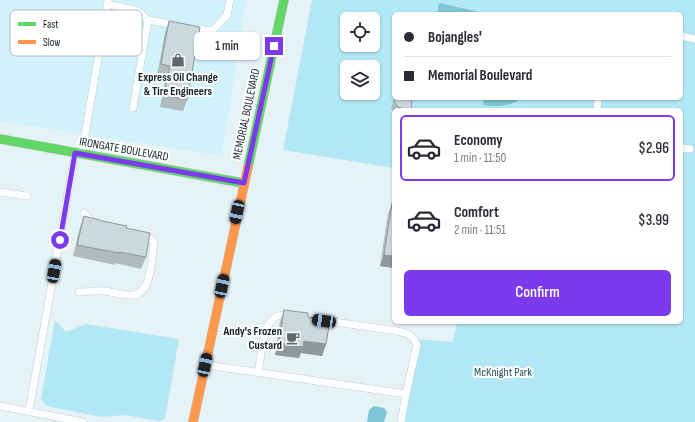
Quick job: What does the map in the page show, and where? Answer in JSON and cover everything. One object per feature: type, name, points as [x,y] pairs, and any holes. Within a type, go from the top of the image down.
[{"type":"main road","name":"MEMORIAL BOULEVARD","points":[[193,422],[284,0]]},
{"type":"main road","name":"IRONGATE BOULEVARD","points":[[0,139],[244,183]]},
{"type":"lane","points":[[142,15],[148,20],[212,31],[227,15],[230,0]]},
{"type":"lane","points":[[108,2],[135,10]]},
{"type":"lane","points":[[142,55],[148,20]]},
{"type":"lane","points":[[683,36],[695,39]]},
{"type":"lane","points":[[29,411],[98,56]]},
{"type":"lane","points":[[133,108],[142,56]]},
{"type":"lane","points":[[683,148],[690,149]]},
{"type":"lane","points":[[0,192],[27,196]]},
{"type":"lane","points":[[84,213],[99,227]]},
{"type":"lane","points":[[79,292],[103,291],[131,296],[143,290],[148,280],[154,243],[150,238],[130,233]]},
{"type":"lane","points":[[258,373],[265,332],[269,322],[274,317],[281,315],[296,317]]},
{"type":"lane","points":[[312,319],[397,331],[409,334],[415,340],[417,345],[401,422]]},
{"type":"lane","points":[[205,365],[406,394]]},
{"type":"lane","points":[[0,406],[83,422]]},
{"type":"shaded area","points":[[0,0],[246,0],[222,156],[0,121]]},
{"type":"shaded area","points":[[439,3],[479,12],[437,12]]},
{"type":"shaded area","points":[[484,100],[518,100],[508,105],[483,105]]},
{"type":"shaded area","points":[[374,406],[384,408],[387,412],[384,422],[367,422],[369,410]]},
{"type":"green space","name":"McKnight Park","points":[[312,0],[695,0],[695,422],[399,422],[415,339],[453,342],[457,324],[683,324],[683,108],[392,108],[392,168],[283,150]]},
{"type":"green space","points":[[55,320],[66,332],[86,324],[179,339],[165,419],[159,421],[125,415],[101,417],[47,406],[41,399]]},
{"type":"building","points":[[169,21],[200,27],[187,100],[164,95],[170,66],[161,64]]},
{"type":"building","points":[[412,100],[411,108],[398,107],[394,101]]},
{"type":"building","points":[[392,203],[392,256],[384,255]]},
{"type":"building","points":[[84,216],[150,233],[146,257],[77,245]]},
{"type":"building","points":[[284,310],[308,313],[308,317],[330,320],[326,344],[304,341],[303,347],[279,343]]},
{"type":"traffic: fast","points":[[248,167],[284,0]]},
{"type":"traffic: fast","points":[[0,139],[243,183]]},
{"type":"traffic: slow","points":[[193,422],[248,167]]},
{"type":"place","name":"Express Oil Change & Tire Engineers","points":[[178,60]]},
{"type":"place","name":"Andy's Frozen Custard","points":[[293,338]]},
{"type":"route","points":[[60,240],[75,153],[244,183],[274,46]]}]
